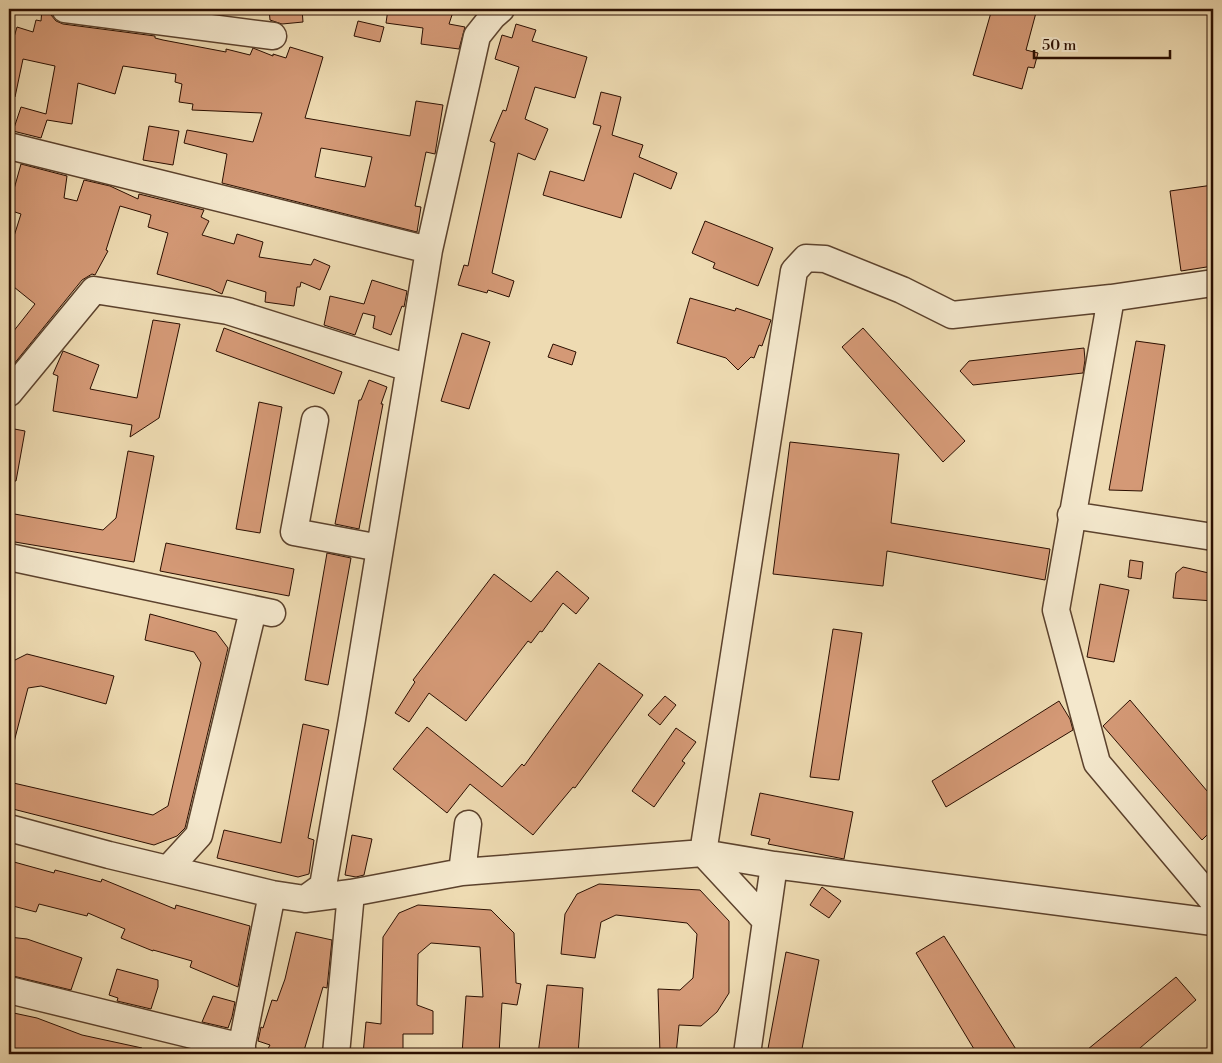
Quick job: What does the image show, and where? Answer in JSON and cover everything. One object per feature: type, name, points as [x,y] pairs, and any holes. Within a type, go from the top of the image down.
[{"type":"street","points":[[65,9],[273,36]]},
{"type":"street","points":[[305,899],[323,886],[429,250],[477,36],[493,11]]},
{"type":"street","points":[[9,146],[429,250]]},
{"type":"street","points":[[703,853],[794,271],[806,258],[825,259],[902,290],[952,315],[1111,298],[1213,283]]},
{"type":"street","points":[[9,393],[94,290],[228,311],[409,368]]},
{"type":"street","points":[[1111,298],[1071,516],[1056,610],[1097,763],[1213,901]]},
{"type":"street","points":[[315,420],[294,532],[380,548]]},
{"type":"street","points":[[1071,516],[1213,537]]},
{"type":"street","points":[[10,562],[262,611],[199,835],[168,869]]},
{"type":"street","points":[[462,872],[468,824]]},
{"type":"street","points":[[9,828],[272,894],[305,899],[351,893],[462,872],[703,853],[774,865],[1213,922]]},
{"type":"street","points":[[703,853],[766,921]]},
{"type":"street","points":[[729,1054],[748,1045],[774,865]]},
{"type":"street","points":[[336,1054],[351,893]]},
{"type":"street","points":[[9,990],[241,1051],[272,894]]},
{"type":"building","points":[[42,9],[50,9],[51,15],[56,21],[63,24],[155,36],[155,38],[163,40],[226,52],[226,49],[250,55],[253,48],[273,56],[273,54],[286,58],[290,47],[323,57],[305,118],[410,136],[416,101],[443,105],[435,154],[426,152],[415,206],[421,207],[417,232],[222,183],[227,154],[184,143],[187,130],[253,142],[262,113],[192,110],[193,104],[179,102],[182,84],[175,82],[176,74],[123,66],[115,94],[78,83],[72,124],[47,120],[41,138],[13,131],[21,107],[46,114],[55,66],[23,59],[15,97],[9,96],[9,44],[12,44],[17,27],[33,32],[36,20],[41,21]],"holes":[[[321,148],[372,157],[365,187],[315,177]]]},
{"type":"building","points":[[269,9],[302,9],[303,22],[282,24],[270,20]]},
{"type":"building","points":[[388,9],[454,9],[449,24],[465,27],[459,49],[421,44],[423,28],[386,23]]},
{"type":"building","points":[[992,9],[1037,9],[1026,50],[1038,53],[1034,68],[1028,67],[1022,89],[973,75]]},
{"type":"building","points":[[358,21],[384,27],[380,42],[354,36]]},
{"type":"building","points":[[516,24],[536,30],[532,41],[587,57],[575,98],[535,87],[525,119],[548,129],[535,160],[518,153],[492,273],[514,281],[509,297],[488,290],[487,293],[458,285],[464,265],[468,266],[495,143],[490,141],[503,110],[506,111],[519,67],[495,59],[502,35],[512,38]]},
{"type":"building","points":[[601,92],[621,97],[612,135],[643,145],[639,157],[677,173],[671,189],[634,173],[621,218],[543,195],[550,171],[584,181],[601,126],[593,124]]},
{"type":"building","points":[[149,126],[179,131],[173,165],[143,160]]},
{"type":"building","points":[[21,164],[67,176],[64,198],[77,201],[84,180],[110,186],[138,199],[139,194],[204,210],[201,217],[209,221],[202,235],[234,244],[237,234],[263,242],[259,257],[311,265],[314,259],[330,266],[320,290],[301,282],[300,287],[297,287],[294,306],[265,302],[266,292],[227,280],[222,294],[209,288],[157,274],[168,233],[148,227],[151,215],[120,206],[106,250],[108,251],[95,275],[92,274],[82,280],[9,370],[9,337],[35,304],[9,283],[9,252],[21,214],[9,210],[9,207]]},
{"type":"building","points":[[1213,185],[1213,266],[1181,271],[1170,191]]},
{"type":"building","points":[[705,221],[773,248],[758,286],[713,268],[715,263],[692,253]]},
{"type":"building","points":[[372,280],[407,291],[404,307],[402,306],[391,335],[373,328],[375,316],[363,313],[355,335],[324,325],[330,296],[364,304]]},
{"type":"building","points":[[690,298],[735,311],[736,308],[771,320],[762,346],[759,345],[754,358],[751,357],[738,370],[726,358],[677,343]]},
{"type":"building","points":[[153,320],[180,324],[159,418],[130,437],[132,425],[53,411],[58,376],[53,374],[63,351],[99,365],[90,389],[137,398]]},
{"type":"building","points":[[224,328],[342,372],[334,394],[216,351]]},
{"type":"building","points":[[863,328],[965,441],[943,462],[842,347]]},
{"type":"building","points":[[462,333],[490,342],[469,409],[441,401]]},
{"type":"building","points":[[1136,341],[1165,345],[1142,491],[1109,490]]},
{"type":"building","points":[[553,344],[576,352],[572,365],[548,357]]},
{"type":"building","points":[[1084,348],[1083,373],[973,385],[960,371],[969,361]]},
{"type":"building","points":[[369,380],[387,387],[381,404],[383,404],[359,529],[335,524],[359,400],[361,400]]},
{"type":"building","points":[[259,402],[282,407],[260,533],[236,529]]},
{"type":"building","points":[[9,428],[25,431],[16,481],[9,481]]},
{"type":"building","points":[[790,442],[899,454],[891,523],[1050,549],[1045,580],[887,551],[883,586],[773,574]]},
{"type":"building","points":[[128,451],[154,456],[134,562],[9,541],[9,513],[103,530],[116,518]]},
{"type":"building","points":[[166,543],[294,569],[289,596],[160,571]]},
{"type":"building","points":[[327,553],[351,558],[328,685],[305,680]]},
{"type":"building","points":[[1130,560],[1143,562],[1141,579],[1128,577]]},
{"type":"building","points":[[1183,567],[1213,574],[1213,601],[1173,598],[1176,573]]},
{"type":"building","points":[[557,571],[589,598],[576,614],[563,603],[542,632],[540,631],[531,643],[528,641],[466,721],[429,693],[409,722],[395,713],[415,682],[413,680],[494,574],[531,602]]},
{"type":"building","points":[[1100,584],[1129,590],[1114,662],[1087,657]]},
{"type":"building","points":[[150,614],[216,632],[228,648],[185,828],[177,836],[154,845],[9,808],[9,782],[153,815],[168,806],[201,663],[194,652],[145,640]]},
{"type":"building","points":[[833,629],[862,633],[839,780],[810,777]]},
{"type":"building","points":[[27,654],[114,676],[106,704],[41,686],[28,688],[14,742],[9,742],[9,663]]},
{"type":"building","points":[[599,663],[643,695],[575,788],[573,787],[533,835],[470,784],[447,813],[393,769],[427,727],[502,787],[522,764],[524,766]]},
{"type":"building","points":[[665,696],[676,705],[660,725],[648,715]]},
{"type":"building","points":[[1130,700],[1213,798],[1213,829],[1202,840],[1103,726]]},
{"type":"building","points":[[1059,701],[1070,719],[1073,730],[946,807],[932,781]]},
{"type":"building","points":[[303,724],[329,730],[308,838],[314,840],[309,874],[298,877],[217,858],[224,830],[281,843]]},
{"type":"building","points":[[676,728],[696,742],[682,761],[685,763],[654,807],[632,791]]},
{"type":"building","points":[[760,793],[853,812],[844,859],[768,844],[770,839],[751,835]]},
{"type":"building","points":[[352,835],[372,839],[364,875],[356,877],[345,875]]},
{"type":"building","points":[[14,862],[54,873],[55,870],[101,882],[102,879],[175,909],[176,905],[250,926],[238,987],[190,967],[192,961],[153,951],[121,938],[125,929],[88,913],[87,916],[39,904],[36,912],[9,905],[9,883]]},
{"type":"building","points":[[599,884],[700,890],[729,921],[729,993],[717,1012],[701,1026],[679,1025],[676,1054],[660,1054],[658,989],[680,990],[693,978],[697,934],[687,923],[616,915],[601,922],[595,958],[561,954],[565,914],[577,894]]},
{"type":"building","points":[[822,887],[841,901],[829,918],[810,905]]},
{"type":"building","points":[[418,905],[491,910],[514,933],[516,983],[521,984],[517,1005],[502,1003],[499,1054],[462,1054],[466,996],[483,997],[480,947],[431,943],[418,954],[417,1005],[433,1011],[433,1034],[403,1034],[403,1054],[363,1054],[366,1022],[381,1024],[383,937],[399,913]]},
{"type":"building","points":[[296,932],[332,940],[327,988],[323,987],[303,1054],[265,1054],[270,1045],[258,1041],[261,1027],[263,1028],[272,1000],[277,1001],[285,979]]},
{"type":"building","points":[[944,936],[1019,1054],[977,1054],[916,953]]},
{"type":"building","points":[[9,937],[27,939],[82,958],[71,990],[9,975]]},
{"type":"building","points":[[786,952],[819,960],[801,1054],[767,1054]]},
{"type":"building","points":[[117,969],[158,980],[158,987],[151,1009],[117,1001],[118,998],[109,995]]},
{"type":"building","points":[[1176,977],[1196,1000],[1133,1054],[1082,1054]]},
{"type":"building","points":[[547,985],[583,988],[578,1054],[538,1054]]},
{"type":"building","points":[[213,996],[235,1002],[228,1028],[202,1022]]},
{"type":"building","points":[[9,1012],[37,1018],[82,1035],[142,1048],[142,1054],[9,1054]]}]
